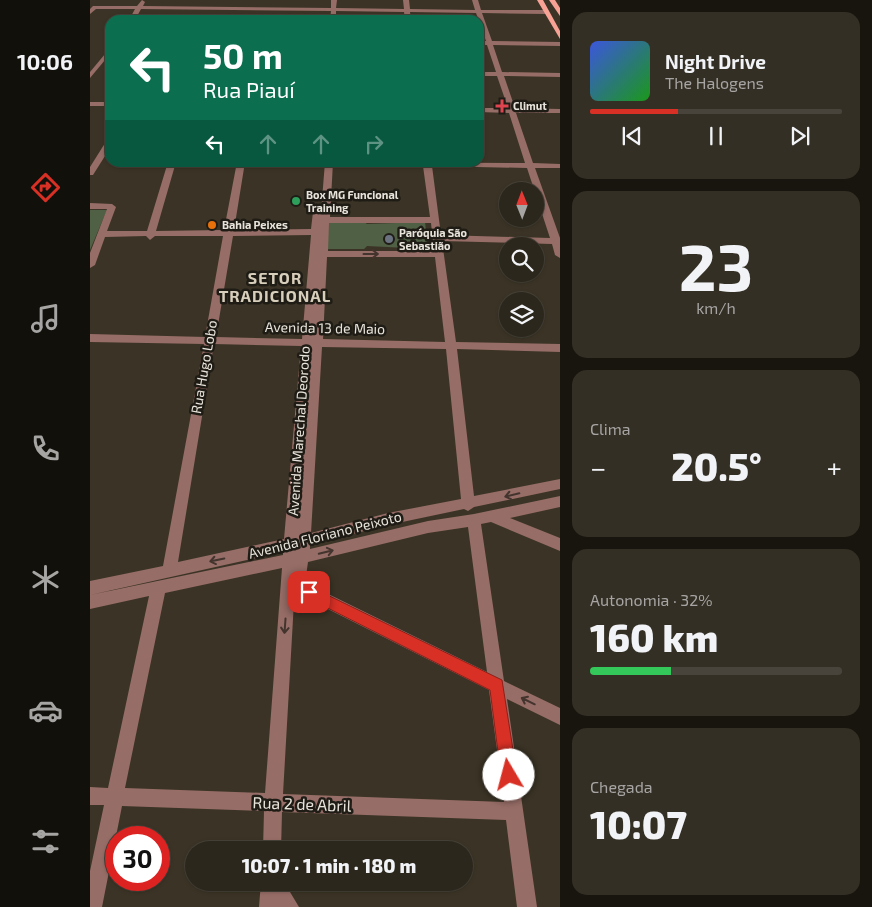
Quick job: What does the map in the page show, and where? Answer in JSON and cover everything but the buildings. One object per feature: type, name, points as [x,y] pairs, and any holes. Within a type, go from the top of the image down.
[{"type":"main road","points":[[540,0],[560,37]]},
{"type":"main road","points":[[552,0],[560,14]]},
{"type":"street","points":[[134,15],[144,0]]},
{"type":"street","points":[[190,11],[195,0]]},
{"type":"street","points":[[224,11],[227,0]]},
{"type":"street","points":[[270,11],[273,0]]},
{"type":"street","points":[[334,0],[337,15]]},
{"type":"street","points":[[334,15],[339,0]]},
{"type":"street","points":[[406,0],[408,15]]},
{"type":"street","points":[[475,0],[480,15]]},
{"type":"street","points":[[90,12],[95,7],[190,11],[336,9],[546,12]]},
{"type":"street","points":[[484,27],[530,166],[557,240],[560,255]]},
{"type":"street","points":[[484,43],[560,44]]},
{"type":"street","points":[[90,76],[105,56]]},
{"type":"street","points":[[484,74],[560,75]]},
{"type":"street","points":[[90,104],[105,104]]},
{"type":"street","points":[[484,110],[560,111]]},
{"type":"street","points":[[90,173],[105,141]]},
{"type":"street","points":[[484,165],[560,166]]},
{"type":"street","points":[[150,235],[170,167]]},
{"type":"street","name":"Rua Hugo Lobo","points":[[168,571],[240,167]]},
{"type":"street","name":"Avenida Marechal Deorodo","points":[[320,220],[321,167]]},
{"type":"street","name":"Avenida Marechal Deorodo","points":[[272,841],[273,803],[297,551],[318,234],[328,167]]},
{"type":"street","points":[[428,167],[471,512],[527,907]]},
{"type":"street","points":[[90,206],[112,207],[102,235],[92,255],[90,265]]},
{"type":"street","points":[[320,220],[435,220]]},
{"type":"street","points":[[102,235],[318,234]]},
{"type":"street","points":[[438,238],[557,240]]},
{"type":"street","points":[[318,254],[440,254]]},
{"type":"street","name":"Avenida 13 de Maio","points":[[90,338],[560,348]]},
{"type":"street","points":[[553,486],[556,489],[558,499]]},
{"type":"street","name":"Avenida Floriano Peixoto","points":[[90,588],[168,571],[394,535],[428,527],[553,486]]},
{"type":"street","name":"Avenida Floriano Peixoto","points":[[90,602],[158,589],[297,551],[388,519],[426,511],[471,512],[491,516],[558,499]]},
{"type":"street","points":[[426,511],[421,518],[421,522],[428,527]]},
{"type":"street","points":[[491,516],[560,545]]},
{"type":"street","points":[[388,519],[398,525],[394,535]]},
{"type":"street","name":"Avenida Marechal Deorodo","points":[[297,551],[299,577],[309,592],[497,686]]},
{"type":"street","points":[[117,582],[113,589],[119,597]]},
{"type":"street","points":[[92,907],[158,589]]},
{"type":"street","points":[[497,686],[560,717]]},
{"type":"street","name":"Rua 2 de Abril","points":[[90,796],[514,811]]},
{"type":"street","points":[[269,907],[271,891]]},
{"type":"street","points":[[278,891],[289,907]]},
{"type":"green space","points":[[90,210],[107,210],[90,250]]},
{"type":"green space","points":[[327,222],[364,222],[367,224],[425,222],[428,249],[367,246],[364,249],[325,249]]},
{"type":"place","name":"Climut","points":[[502,106]]},
{"type":"place","name":"Box MG Funcional Training","points":[[296,201]]},
{"type":"place","name":"Bahia Peixes","points":[[212,225]]},
{"type":"place","name":"Paróquia São Sebastião","points":[[389,239]]},
{"type":"district","name":"SETOR TRADICIONAL","points":[[275,287]]},
{"type":"route","points":[[309,592],[497,686],[509,775]]}]
